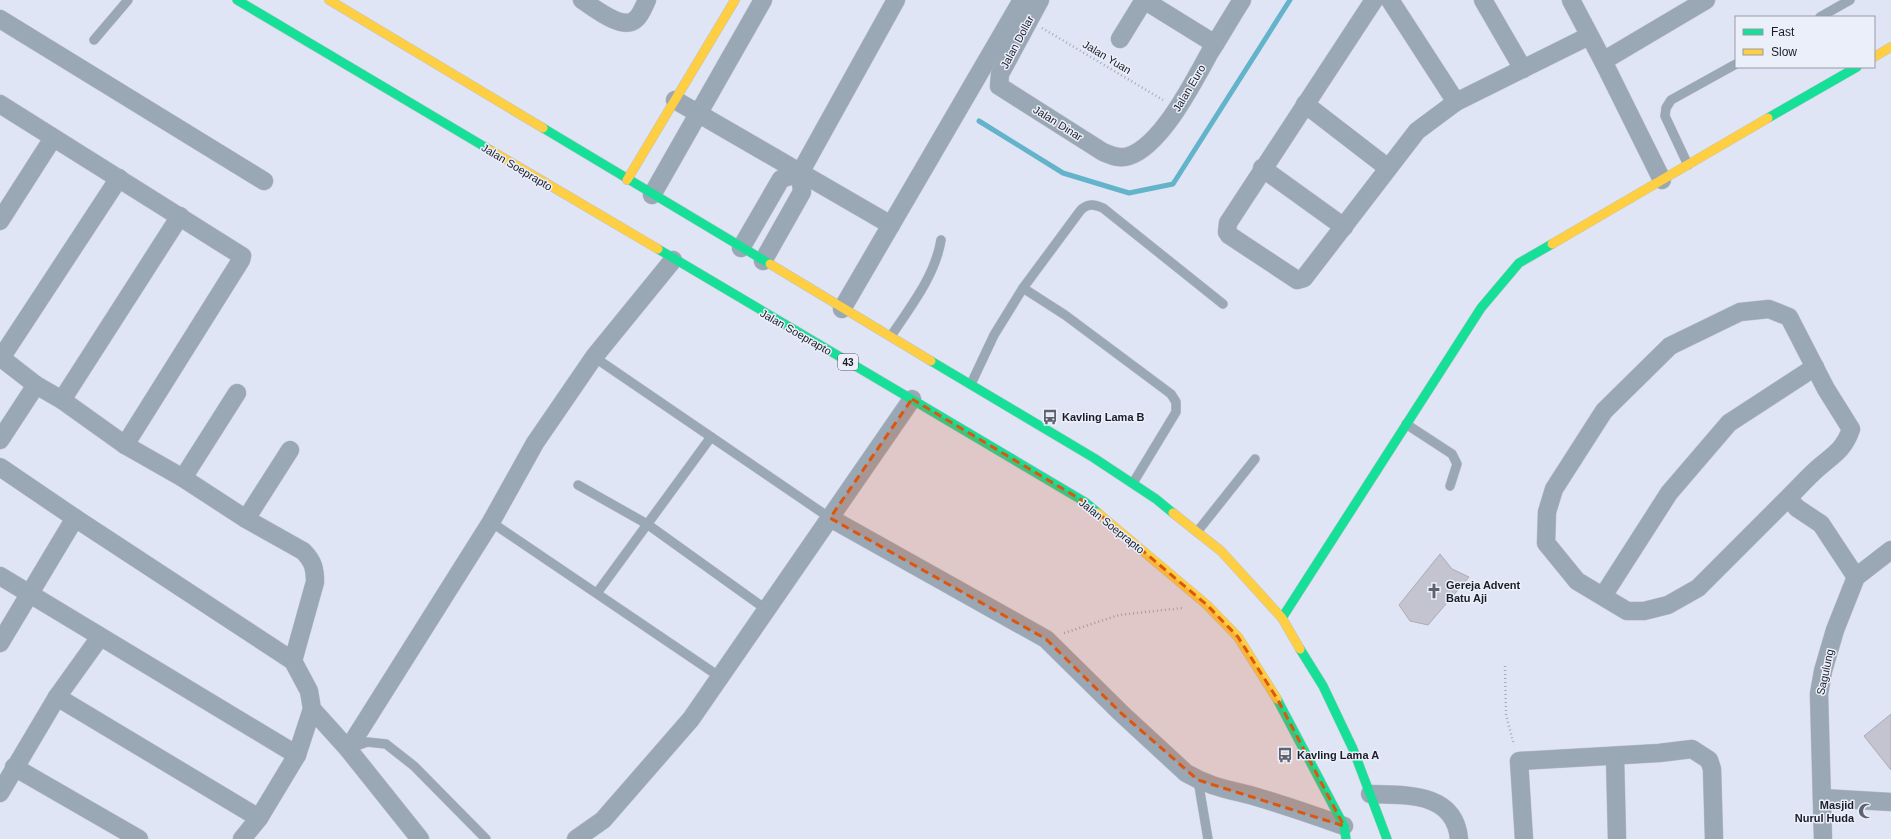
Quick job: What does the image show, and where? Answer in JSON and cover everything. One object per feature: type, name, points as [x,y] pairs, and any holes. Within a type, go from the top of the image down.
[{"type":"main road","name":"Jalan Soeprapto","points":[[237,0],[1085,502],[1207,605],[1238,637],[1278,700],[1345,832]]},
{"type":"main road","points":[[329,0],[763,262],[1094,458],[1156,499],[1221,551],[1282,618],[1323,686],[1353,749],[1387,839]]},
{"type":"main road","points":[[627,180],[735,0]]},
{"type":"main road","points":[[1875,56],[1891,47]]},
{"type":"main road","points":[[1282,618],[1481,308],[1519,263],[1855,68]]},
{"type":"street","points":[[582,0],[611,19],[624,23],[636,20],[647,0]]},
{"type":"street","points":[[652,195],[763,0]]},
{"type":"street","points":[[763,262],[802,192],[800,173],[896,0]]},
{"type":"street","points":[[842,309],[1022,0]]},
{"type":"street","name":"Jalan Dollar","points":[[999,86],[1000,74],[1028,19],[1040,0]]},
{"type":"street","points":[[1120,39],[1144,0],[1215,44]]},
{"type":"street","name":"Jalan Euro","points":[[1118,158],[1133,154],[1149,143],[1177,109],[1242,0]]},
{"type":"street","points":[[1374,0],[1262,168],[1228,223],[1227,232],[1229,235],[1293,279],[1300,280],[1304,278],[1417,130],[1456,102],[1589,36]]},
{"type":"street","points":[[1390,0],[1456,102]]},
{"type":"street","points":[[1483,0],[1523,69]]},
{"type":"street","points":[[1571,0],[1662,180]]},
{"type":"street","points":[[1603,61],[1706,0]]},
{"type":"street","points":[[0,20],[264,181]]},
{"type":"street","name":"Jalan Dinar","points":[[999,86],[1103,152],[1118,158]]},
{"type":"street","points":[[675,100],[891,225]]},
{"type":"street","points":[[0,104],[180,216],[242,257],[125,445]]},
{"type":"street","points":[[1305,104],[1388,168]]},
{"type":"street","points":[[0,220],[54,138]]},
{"type":"street","points":[[1262,168],[1344,227]]},
{"type":"street","points":[[741,248],[781,179],[800,173]]},
{"type":"street","points":[[119,178],[1,358],[36,385],[62,400],[125,445],[183,478],[246,519],[303,551],[311,559],[315,569],[315,582],[293,661]]},
{"type":"street","points":[[62,400],[180,216]]},
{"type":"street","points":[[348,749],[491,522],[535,443],[594,357],[674,260]]},
{"type":"street","points":[[1769,309],[1789,317],[1826,389],[1851,429],[1847,442],[1838,452],[1816,470],[1788,498],[1698,588],[1668,605],[1644,610],[1627,610],[1577,581],[1546,544],[1547,512],[1554,489],[1604,411],[1670,346],[1740,312],[1769,309]]},
{"type":"street","points":[[1603,596],[1669,493],[1729,423],[1815,367]]},
{"type":"street","points":[[0,440],[36,385]]},
{"type":"street","points":[[183,478],[237,393]]},
{"type":"street","points":[[576,839],[603,820],[691,719],[912,399]]},
{"type":"street","points":[[246,519],[290,450]]},
{"type":"street","points":[[0,467],[293,661],[309,691],[312,709],[297,756],[259,818],[242,839]]},
{"type":"street","points":[[1788,498],[1797,508],[1821,524],[1856,577],[1891,550]]},
{"type":"street","points":[[0,643],[75,518]]},
{"type":"street","points":[[830,518],[1046,639],[1132,723],[1186,773],[1211,786],[1250,795],[1345,832]]},
{"type":"street","points":[[0,576],[29,595],[297,756]]},
{"type":"street","name":"Sagulung","points":[[1823,839],[1819,694],[1823,671],[1835,630],[1856,577]]},
{"type":"street","points":[[0,793],[14,767],[57,697],[100,637]]},
{"type":"street","points":[[57,697],[259,818]]},
{"type":"street","points":[[312,709],[348,749],[414,837]]},
{"type":"street","points":[[1524,839],[1519,761],[1659,753],[1692,749],[1709,760],[1712,769],[1714,839]]},
{"type":"street","points":[[1615,756],[1617,839]]},
{"type":"street","points":[[14,767],[139,839]]},
{"type":"street","points":[[1370,794],[1410,796],[1429,799],[1450,813],[1458,830],[1459,839]]},
{"type":"street","points":[[1822,798],[1891,802]]},
{"type":"lane","points":[[94,40],[128,0]]},
{"type":"lane","points":[[1822,16],[1850,0]]},
{"type":"lane","points":[[1688,165],[1665,116],[1666,108],[1671,100],[1735,65]]},
{"type":"lane","points":[[970,385],[994,335],[1023,288],[1086,205],[1103,208],[1223,304]]},
{"type":"lane","points":[[890,337],[930,276],[936,264],[941,240]]},
{"type":"lane","points":[[1023,288],[1065,315],[1171,394],[1176,402],[1176,412],[1133,484]]},
{"type":"lane","points":[[594,357],[830,518]]},
{"type":"lane","points":[[1406,424],[1452,454],[1457,464],[1450,486]]},
{"type":"lane","points":[[597,593],[711,437]]},
{"type":"lane","points":[[1197,532],[1255,459]]},
{"type":"lane","points":[[578,485],[648,524],[767,610]]},
{"type":"lane","points":[[491,522],[720,677]]},
{"type":"lane","points":[[348,749],[367,742],[386,744],[414,766],[486,839]]},
{"type":"lane","points":[[1198,780],[1208,839]]},
{"type":"path","name":"Jalan Yuan","points":[[1028,19],[1177,109]]},
{"type":"path","points":[[1046,639],[1119,615],[1207,605]]},
{"type":"path","points":[[1505,666],[1506,715],[1508,728],[1519,761]]},
{"type":"highlighted area","points":[[912,399],[1085,502],[1207,605],[1238,637],[1278,700],[1344,826],[1198,780],[1121,713],[1046,639],[830,518]]},
{"type":"building","name":"Gereja Advent Batu Aji","points":[[1440,554],[1452,569],[1469,577],[1428,625],[1410,621],[1399,605]]},
{"type":"building","points":[[1891,714],[1891,770],[1864,736]]},
{"type":"waterway","points":[[979,121],[1063,173],[1129,193],[1173,184],[1290,0]]},
{"type":"traffic: fast","points":[[237,0],[490,150]]},
{"type":"traffic: fast","points":[[1768,118],[1855,68]]},
{"type":"traffic: fast","points":[[543,128],[770,264]]},
{"type":"traffic: fast","points":[[1282,618],[1481,308],[1519,263],[1552,244]]},
{"type":"traffic: fast","points":[[658,249],[1085,502],[1098,513]]},
{"type":"traffic: fast","points":[[931,361],[1094,458],[1156,499],[1173,513]]},
{"type":"traffic: fast","points":[[1300,649],[1323,686],[1353,749],[1387,839]]},
{"type":"traffic: fast","points":[[1277,699],[1344,826],[1346,839]]},
{"type":"traffic: slow","points":[[329,0],[543,128]]},
{"type":"traffic: slow","points":[[627,180],[735,0]]},
{"type":"traffic: slow","points":[[1875,56],[1891,47]]},
{"type":"traffic: slow","points":[[1552,244],[1768,118]]},
{"type":"traffic: slow","points":[[490,150],[658,249]]},
{"type":"traffic: slow","points":[[770,264],[931,361]]},
{"type":"traffic: slow","points":[[1098,513],[1207,605],[1238,637],[1277,699]]},
{"type":"traffic: slow","points":[[1173,513],[1221,551],[1282,618],[1300,649]]},
{"type":"place","name":"Kavling Lama B","points":[[1050,417]]},
{"type":"place","name":"Gereja Advent Batu Aji","points":[[1434,591]]},
{"type":"place","name":"Kavling Lama A","points":[[1285,755]]},
{"type":"place","name":"Masjid Nurul Huda","points":[[1866,811]]}]
